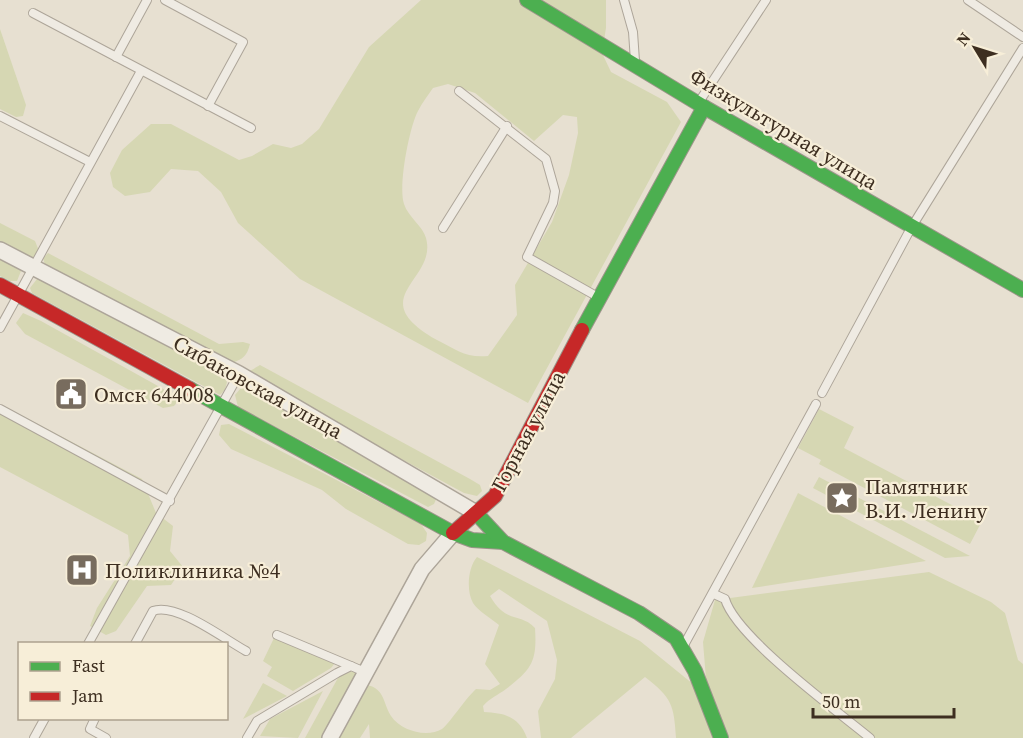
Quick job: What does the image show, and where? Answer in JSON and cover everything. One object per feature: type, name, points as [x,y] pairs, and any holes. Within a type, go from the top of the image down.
[{"type":"street","name":"Физкультурная улица","points":[[527,0],[911,228],[1023,290]]},
{"type":"street","name":"Горная улица","points":[[330,738],[422,569],[453,533],[495,496],[701,105]]},
{"type":"street","name":"Сибаковская улица","points":[[0,250],[239,374],[476,513],[489,524],[503,542],[639,613],[676,638],[683,647]]},
{"type":"street","name":"Сибаковская улица","points":[[0,285],[453,533],[478,541],[503,542]]},
{"type":"street","points":[[683,647],[721,738]]},
{"type":"lane","points":[[116,57],[147,0]]},
{"type":"lane","points":[[165,0],[243,42],[208,106]]},
{"type":"lane","points":[[624,0],[633,32],[636,66]]},
{"type":"lane","points":[[701,105],[766,0]]},
{"type":"lane","points":[[968,0],[1023,37]]},
{"type":"lane","points":[[33,13],[251,128]]},
{"type":"lane","points":[[822,393],[911,228],[1023,48]]},
{"type":"lane","points":[[0,328],[141,71]]},
{"type":"lane","points":[[459,91],[507,126],[546,159],[555,190],[553,203],[527,257],[599,298]]},
{"type":"lane","points":[[0,116],[90,162]]},
{"type":"lane","points":[[443,228],[507,126]]},
{"type":"lane","points":[[89,642],[239,374]]},
{"type":"lane","points":[[683,647],[816,404]]},
{"type":"lane","points":[[0,409],[170,501]]},
{"type":"lane","points":[[714,594],[725,599],[728,609],[744,632],[870,738]]},
{"type":"lane","points":[[136,642],[153,611],[161,608],[181,614],[246,651]]},
{"type":"lane","points":[[277,635],[365,672]]},
{"type":"lane","points":[[247,738],[257,721],[351,666]]},
{"type":"lane","points":[[34,738],[44,720]]},
{"type":"lane","points":[[94,720],[90,729],[106,738]]},
{"type":"green space","points":[[421,0],[606,0],[606,28],[602,53],[611,72],[667,102],[681,122],[528,403],[300,279],[238,223],[221,192],[198,171],[171,169],[150,192],[125,196],[113,187],[110,173],[122,150],[151,124],[171,124],[239,160],[252,156],[273,144],[291,148],[302,144],[319,129],[369,47]],"holes":[[[448,84],[475,93],[534,141],[563,115],[577,117],[578,133],[569,175],[552,222],[515,285],[517,315],[488,356],[467,354],[437,340],[415,325],[405,312],[403,300],[427,253],[426,238],[422,229],[404,204],[402,185],[411,130],[421,105],[433,88]]]},
{"type":"green space","points":[[0,29],[26,105],[23,116],[16,117],[0,109]]},
{"type":"green space","points":[[0,223],[35,241],[39,251],[32,260],[0,245]]},
{"type":"green space","points":[[48,253],[219,344],[243,342],[250,344],[246,354],[232,363],[45,265],[43,258]]},
{"type":"green space","points":[[0,257],[21,271],[17,281],[10,281],[0,276]]},
{"type":"green space","points":[[37,279],[43,279],[223,376],[227,382],[225,390],[220,395],[32,293],[30,288]]},
{"type":"green space","points":[[23,313],[176,396],[178,401],[174,406],[163,408],[25,334],[16,323]]},
{"type":"green space","points":[[260,365],[470,479],[480,485],[482,491],[477,496],[464,493],[256,380],[250,376],[250,371]]},
{"type":"green space","points":[[246,388],[435,489],[437,497],[434,504],[428,507],[238,407],[235,395],[240,389]]},
{"type":"green space","points":[[0,404],[142,479],[156,513],[173,526],[170,551],[183,567],[171,585],[147,586],[116,631],[106,635],[90,626],[97,608],[130,556],[128,535],[0,467]]},
{"type":"green space","points":[[819,409],[854,427],[844,448],[982,521],[970,544],[819,464],[821,460],[798,448]]},
{"type":"green space","points":[[229,424],[421,524],[427,533],[426,541],[419,545],[408,544],[346,509],[322,490],[231,449],[219,435],[221,425]]},
{"type":"green space","points":[[819,477],[970,556],[945,558],[813,488]]},
{"type":"green space","points":[[798,493],[926,561],[752,588]]},
{"type":"green space","points":[[477,557],[640,641],[693,684],[714,738],[676,738],[670,703],[661,691],[645,677],[571,738],[541,738],[538,711],[555,679],[557,660],[547,621],[499,589],[490,596],[502,611],[524,620],[535,628],[535,648],[528,669],[515,682],[486,703],[483,706],[484,712],[498,713],[515,720],[527,738],[370,738],[369,724],[360,738],[333,738],[362,684],[375,688],[379,692],[391,716],[401,726],[415,732],[429,733],[442,729],[476,689],[490,690],[500,684],[485,664],[499,625],[475,606],[469,592],[470,573]]},
{"type":"green space","points":[[929,572],[991,602],[1005,613],[1018,660],[1023,664],[1023,738],[726,738],[706,679],[703,642],[715,600]]},
{"type":"green space","points":[[274,638],[335,663],[331,668],[293,691],[267,676],[272,667],[263,661]]},
{"type":"green space","points":[[353,671],[357,672],[321,738],[305,738],[339,676]]},
{"type":"green space","points":[[263,683],[287,696],[243,719]]},
{"type":"green space","points":[[323,691],[298,738],[260,736],[270,719]]},
{"type":"traffic: fast","points":[[527,0],[704,107],[1023,290]]},
{"type":"traffic: fast","points":[[582,330],[704,107]]},
{"type":"traffic: fast","points":[[190,389],[453,533],[472,540],[503,542]]},
{"type":"traffic: fast","points":[[476,513],[503,542],[639,613],[676,638],[695,671],[721,738]]},
{"type":"traffic: jam","points":[[0,285],[190,389]]},
{"type":"traffic: jam","points":[[453,533],[495,496],[582,330]]},
{"type":"place","name":"Омск 644008","points":[[71,394]]},
{"type":"place","name":"Памятник В.И. Ленину","points":[[842,498]]},
{"type":"place","name":"Поликлиника №4","points":[[82,570]]}]
